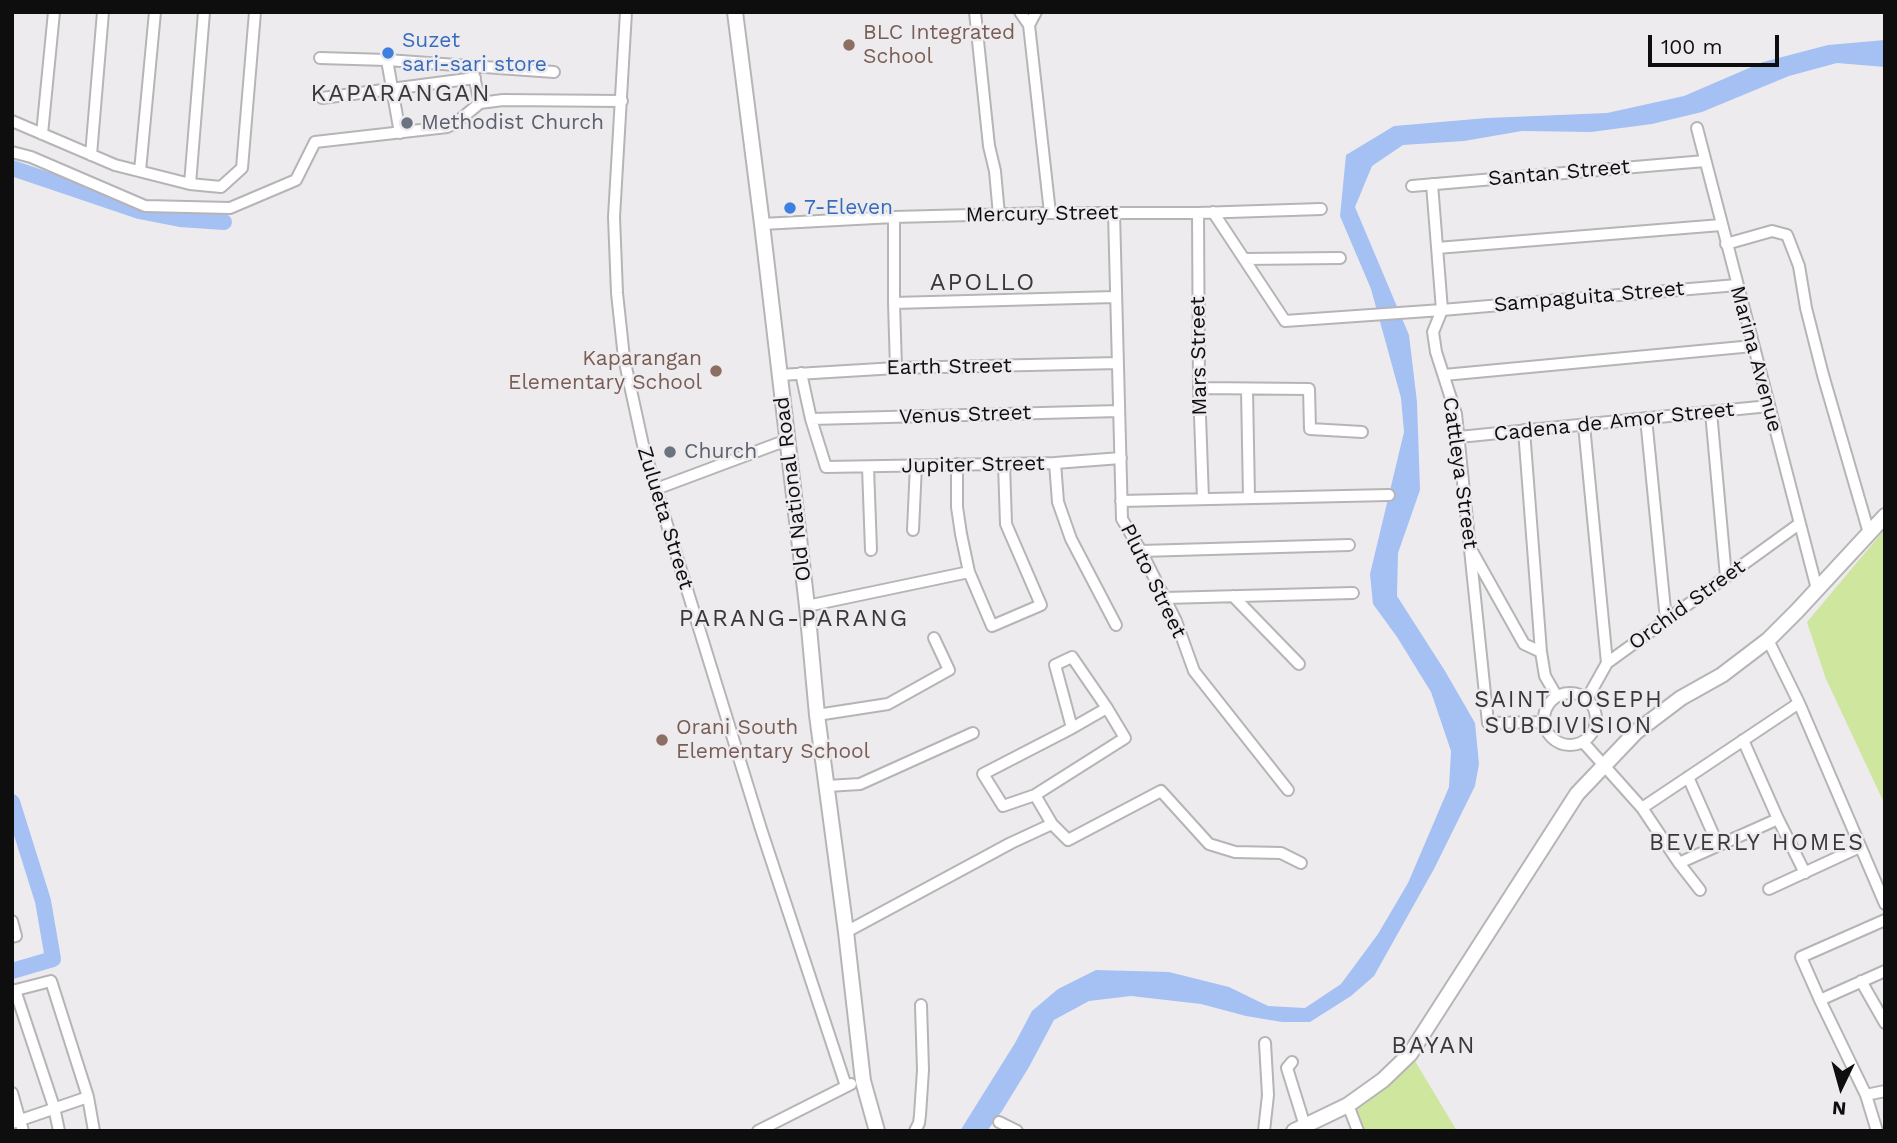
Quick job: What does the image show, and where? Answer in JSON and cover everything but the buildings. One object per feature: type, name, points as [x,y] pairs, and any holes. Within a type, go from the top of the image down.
[{"type":"main road","name":"Old National Road","points":[[735,12],[807,606],[817,715],[863,1081],[877,1131]]},
{"type":"main road","points":[[1300,1128],[1348,1105],[1383,1080],[1410,1054],[1577,794],[1636,732],[1681,698],[1722,675],[1768,640],[1885,516]]},
{"type":"street","points":[[42,134],[54,12]]},
{"type":"street","points":[[91,155],[103,12]]},
{"type":"street","points":[[140,171],[155,12]]},
{"type":"street","points":[[190,184],[204,12]]},
{"type":"street","points":[[12,121],[114,165],[190,184],[221,187],[243,168],[255,12]]},
{"type":"street","name":"Zulueta Street","points":[[626,12],[614,217],[617,293],[624,359],[643,445],[656,489],[761,829],[846,1086]]},
{"type":"street","points":[[975,12],[999,215]]},
{"type":"street","points":[[1020,12],[1029,25],[1050,213]]},
{"type":"street","points":[[1029,25],[1037,12]]},
{"type":"street","points":[[320,58],[554,72]]},
{"type":"street","points":[[387,60],[400,133]]},
{"type":"street","points":[[472,66],[480,103]]},
{"type":"street","points":[[322,98],[475,78]]},
{"type":"street","points":[[12,152],[31,157],[145,206],[229,208],[296,180],[315,142],[447,127],[480,103],[503,100],[622,102]]},
{"type":"street","name":"Marina Avenue","points":[[1697,128],[1817,589]]},
{"type":"street","name":"Santan Street","points":[[1412,186],[1705,161]]},
{"type":"street","name":"Cattleya Street","points":[[1432,184],[1442,310],[1433,332],[1436,352],[1456,414],[1488,723],[1543,722]]},
{"type":"street","name":"Mercury Street","points":[[762,224],[894,217],[1321,209]]},
{"type":"street","points":[[1213,212],[1244,259],[1340,258]]},
{"type":"street","name":"Pluto Street","points":[[1114,213],[1122,519],[1164,598],[1195,671],[1288,790]]},
{"type":"street","name":"Mars Street","points":[[1198,213],[1203,499]]},
{"type":"street","points":[[894,217],[896,368]]},
{"type":"street","points":[[1437,248],[1721,225]]},
{"type":"street","points":[[1726,244],[1772,231],[1787,235],[1799,266],[1806,308],[1823,375],[1869,533]]},
{"type":"street","name":"Sampaguita Street","points":[[1244,259],[1285,321],[1737,285]]},
{"type":"street","points":[[894,303],[1115,297]]},
{"type":"street","points":[[1444,374],[1753,346]]},
{"type":"street","name":"Earth Street","points":[[780,375],[896,368],[1118,363]]},
{"type":"street","points":[[801,373],[811,419]]},
{"type":"street","points":[[1199,388],[1309,389],[1310,429],[1362,432]]},
{"type":"street","points":[[1247,390],[1249,497]]},
{"type":"street","name":"Cadena de Amor Street","points":[[1459,437],[1769,407]]},
{"type":"street","name":"Venus Street","points":[[811,419],[1119,411]]},
{"type":"street","points":[[1711,412],[1727,578]]},
{"type":"street","points":[[1646,418],[1666,620]]},
{"type":"street","name":"Jupiter Street","points":[[811,419],[826,467],[1055,463],[1121,458]]},
{"type":"street","points":[[1584,425],[1607,663]]},
{"type":"street","points":[[1524,430],[1541,652],[1545,676],[1556,695]]},
{"type":"street","points":[[656,489],[787,440]]},
{"type":"street","points":[[1055,463],[1058,502],[1071,539],[1116,625]]},
{"type":"street","points":[[957,464],[957,507],[961,534],[970,572],[992,626],[1041,605],[1006,524],[1004,464]]},
{"type":"street","points":[[914,530],[916,466]]},
{"type":"street","points":[[868,467],[871,550]]},
{"type":"street","points":[[1121,501],[1389,495]]},
{"type":"street","name":"Orchid Street","points":[[1588,697],[1607,663],[1799,524]]},
{"type":"street","points":[[1141,551],[1349,545]]},
{"type":"street","points":[[1470,548],[1524,644],[1541,652]]},
{"type":"street","points":[[807,606],[970,572]]},
{"type":"street","points":[[1164,598],[1353,593]]},
{"type":"street","points":[[1233,596],[1299,664]]},
{"type":"street","points":[[817,715],[888,704],[949,670],[934,638]]},
{"type":"street","points":[[1768,640],[1799,704],[1885,904]]},
{"type":"street","points":[[1072,728],[1055,665],[1072,656],[1107,708],[1125,738],[1035,795],[1003,806],[983,774],[1072,728],[1107,708]]},
{"type":"street","points":[[1574,692],[1588,697],[1596,710],[1597,723],[1592,734],[1583,742],[1566,745],[1550,737],[1543,722],[1546,707],[1556,695],[1574,692]]},
{"type":"street","points":[[1642,807],[1799,704]]},
{"type":"street","points":[[827,786],[860,784],[973,733]]},
{"type":"street","points":[[1743,740],[1805,873]]},
{"type":"street","points":[[1583,742],[1642,807],[1700,890]]},
{"type":"street","points":[[1688,777],[1718,845]]},
{"type":"street","points":[[1035,795],[1052,824],[1068,841],[1161,791],[1209,844],[1235,852],[1280,853],[1301,863]]},
{"type":"street","points":[[1679,863],[1778,819]]},
{"type":"street","points":[[846,932],[1052,824]]},
{"type":"street","points":[[1769,889],[1860,847]]},
{"type":"street","points":[[1877,1131],[1866,1095],[1801,957],[1885,920]]},
{"type":"street","points":[[12,921],[16,936],[12,937]]},
{"type":"street","points":[[1819,1000],[1885,971]]},
{"type":"street","points":[[59,1131],[54,1107],[14,991],[51,981],[88,1097],[94,1131]]},
{"type":"street","points":[[1861,981],[1883,1016]]},
{"type":"street","points":[[915,1131],[919,1124],[923,1070],[920,1005]]},
{"type":"street","points":[[1264,1131],[1268,1096],[1265,1043]]},
{"type":"street","points":[[1292,1062],[1287,1068],[1300,1128]]},
{"type":"street","points":[[758,1131],[846,1086],[863,1081]]},
{"type":"street","points":[[1866,1095],[1885,1091]]},
{"type":"street","points":[[12,1093],[19,1124],[54,1107],[88,1097]]},
{"type":"street","points":[[1348,1105],[1358,1131]]},
{"type":"street","points":[[999,1122],[1017,1131]]},
{"type":"green space","points":[[1885,529],[1885,805],[1826,679],[1807,622]]},
{"type":"green space","points":[[1415,1061],[1457,1131],[1361,1131],[1352,1109]]},
{"type":"water","points":[[1885,40],[1885,67],[1837,63],[1789,76],[1702,112],[1652,124],[1591,132],[1522,131],[1464,141],[1403,145],[1372,166],[1355,207],[1409,335],[1417,402],[1420,490],[1398,553],[1397,596],[1475,723],[1479,764],[1475,786],[1434,869],[1374,976],[1351,996],[1310,1022],[1282,1022],[1201,1004],[1131,996],[1089,1001],[1054,1020],[1029,1067],[987,1131],[960,1131],[1032,1011],[1058,989],[1096,970],[1169,972],[1229,987],[1268,1006],[1305,1008],[1341,984],[1378,934],[1408,883],[1449,787],[1451,751],[1431,692],[1373,604],[1370,574],[1404,432],[1401,398],[1371,289],[1340,216],[1346,155],[1394,126],[1487,118],[1607,113],[1684,96],[1763,62],[1828,45]]},
{"type":"waterway","points":[[12,168],[139,211],[180,219],[224,222]]},
{"type":"waterway","points":[[12,802],[43,901],[53,959],[12,971]]},
{"type":"place","name":"BLC Integrated School","points":[[849,45]]},
{"type":"place","name":"Suzet sari-sari store","points":[[388,53]]},
{"type":"place","name":"Methodist Church","points":[[407,123]]},
{"type":"place","name":"7-Eleven","points":[[790,208]]},
{"type":"place","name":"Kaparangan Elementary School","points":[[716,371]]},
{"type":"place","name":"Church","points":[[670,452]]},
{"type":"place","name":"Orani South Elementary School","points":[[662,740]]},
{"type":"district","name":"KAPARANGAN","points":[[401,94]]},
{"type":"district","name":"APOLLO","points":[[983,283]]},
{"type":"district","name":"PARANG-PARANG","points":[[794,619]]},
{"type":"district","name":"SAINT JOSEPH SUBDIVISION","points":[[1569,713]]},
{"type":"district","name":"BEVERLY HOMES","points":[[1757,843]]},
{"type":"district","name":"BAYAN","points":[[1434,1046]]}]
